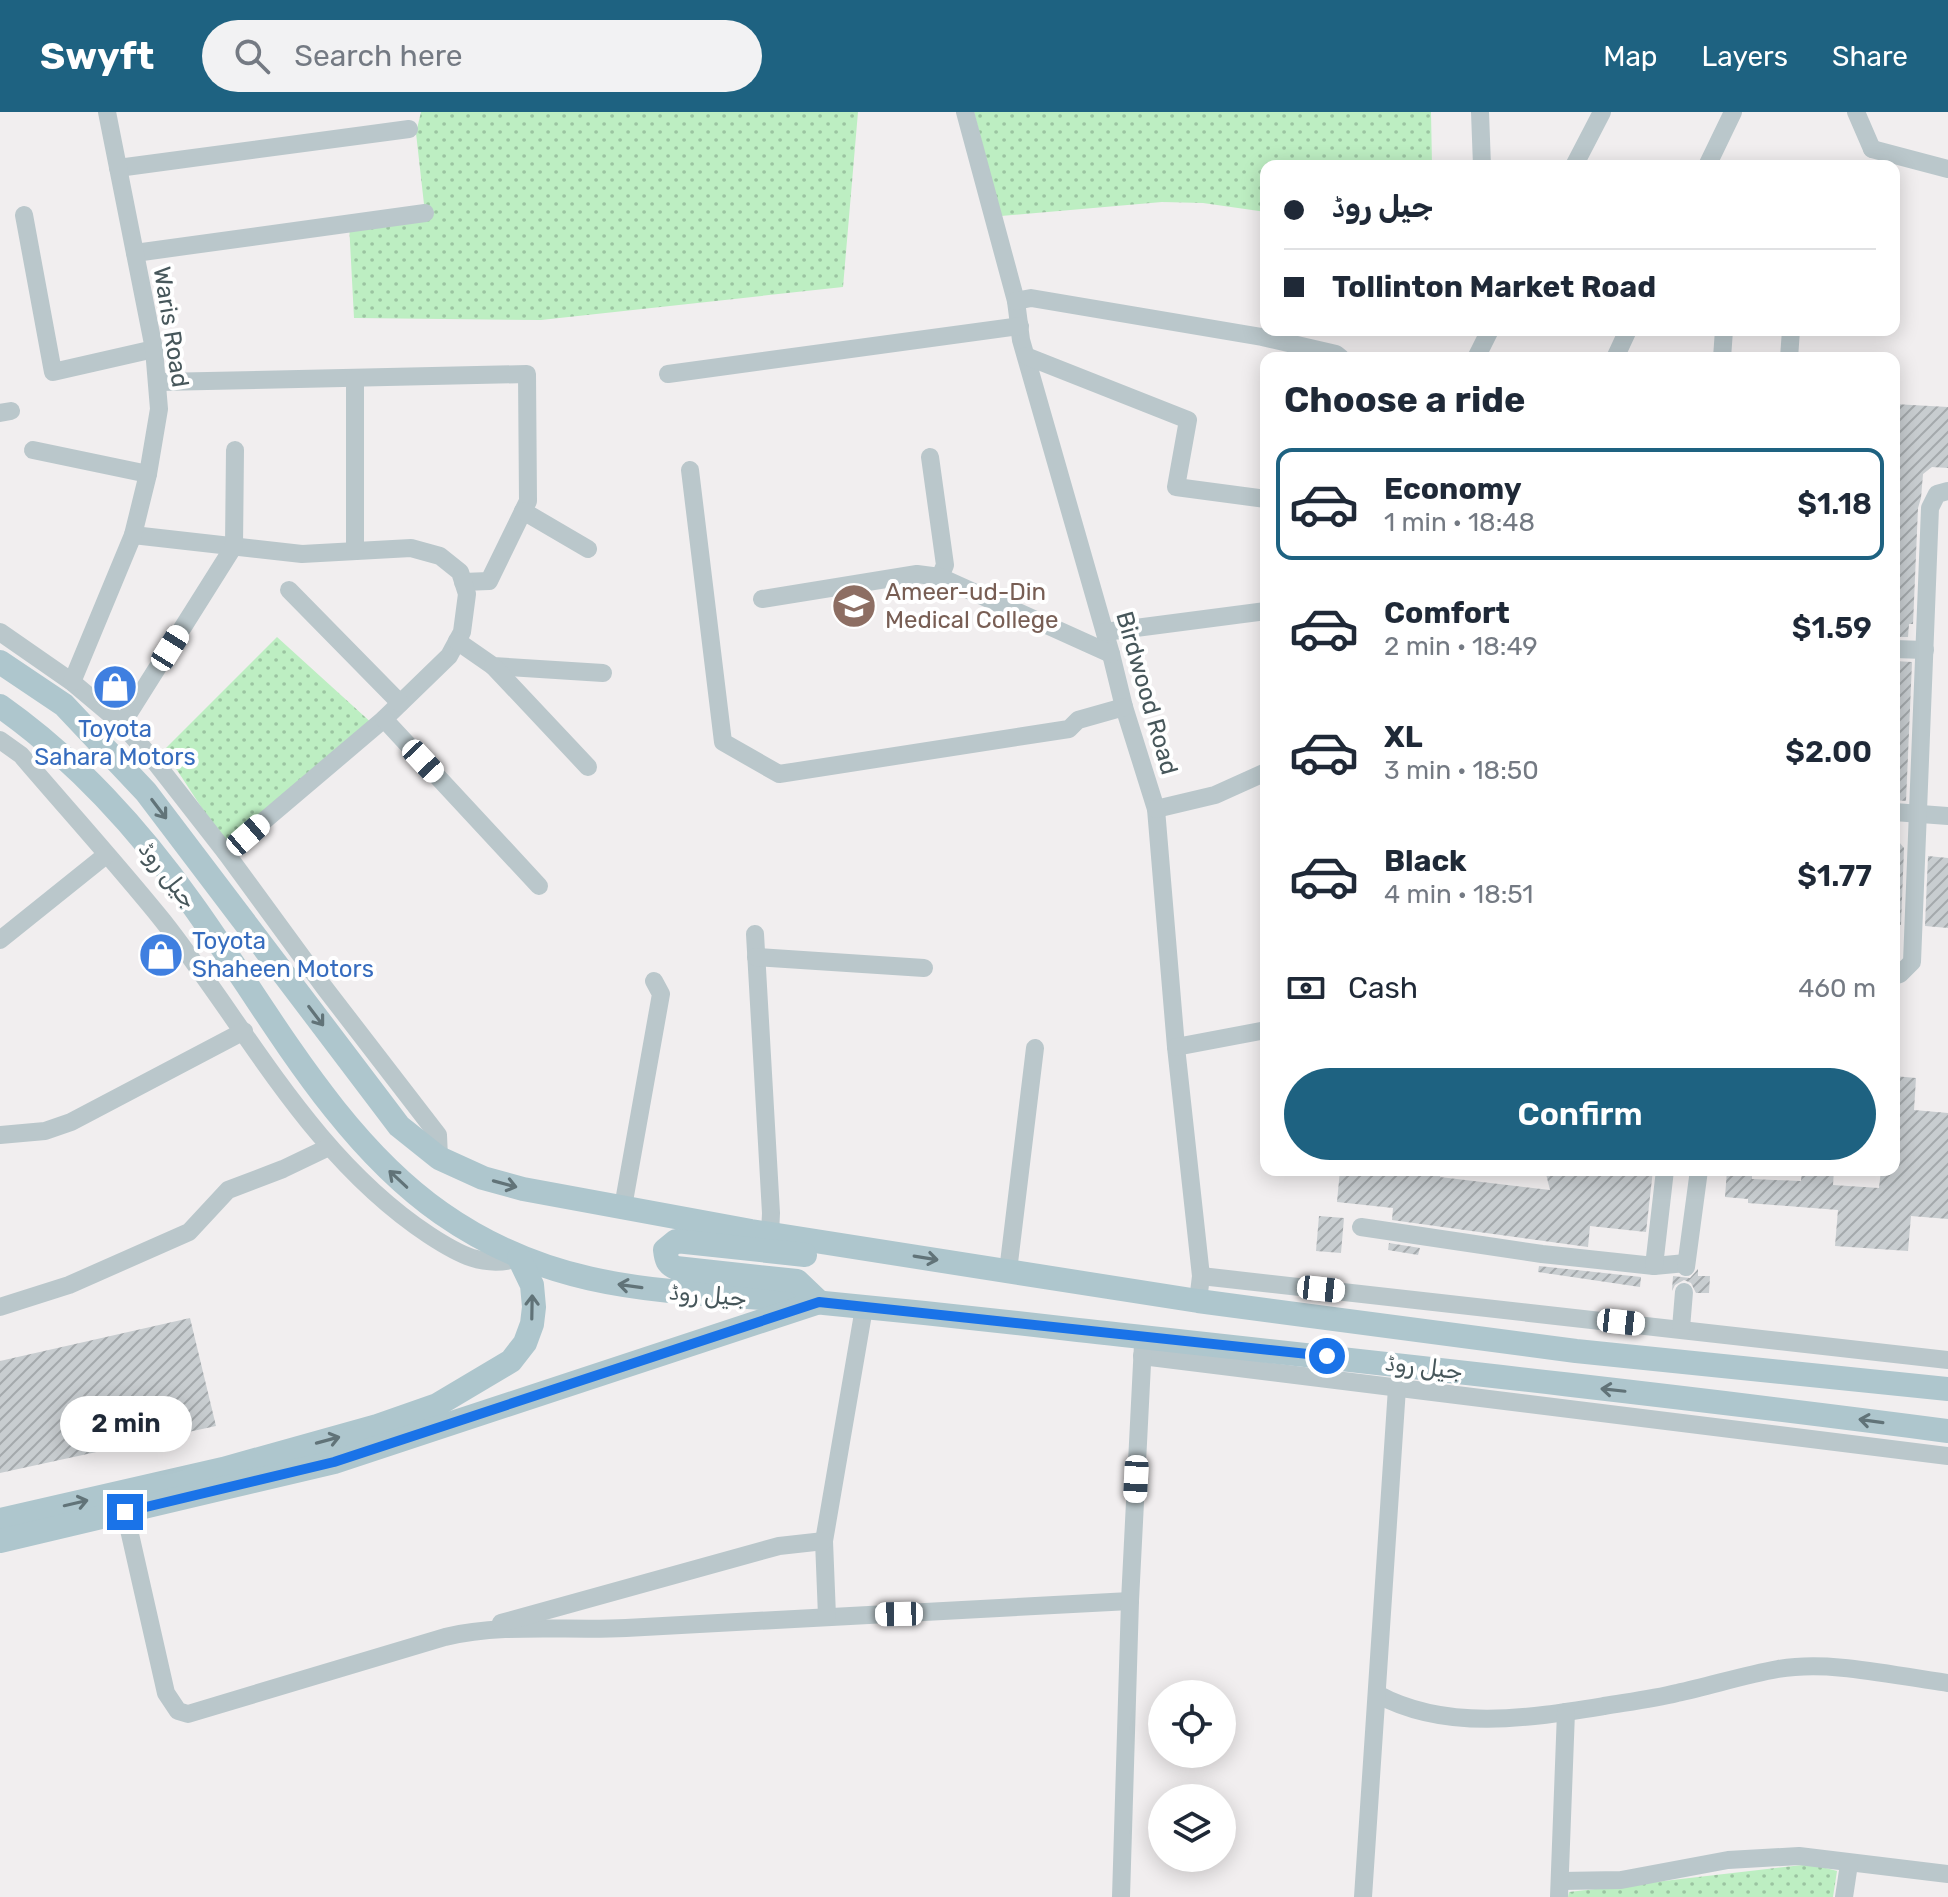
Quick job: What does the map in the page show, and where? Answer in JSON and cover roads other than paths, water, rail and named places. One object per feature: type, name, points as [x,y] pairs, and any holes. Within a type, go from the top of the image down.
[{"type":"main road","name":"جیل روڈ","points":[[0,662],[64,705],[146,792],[399,1126],[439,1158],[483,1178],[770,1234],[1198,1301],[1576,1351],[1948,1389]]},
{"type":"main road","name":"جیل روڈ","points":[[0,706],[36,731],[120,814],[191,902],[278,1034],[382,1164],[447,1218],[519,1258],[557,1272],[620,1285],[725,1298],[819,1302],[1143,1347],[1388,1362],[1948,1431]]},
{"type":"main road","points":[[0,1541],[334,1462],[819,1302],[797,1281],[676,1268],[666,1258],[665,1250],[669,1244],[683,1240],[837,1260],[871,1249]]},
{"type":"main road","points":[[0,1520],[223,1469],[377,1426],[437,1405],[511,1361],[525,1343],[534,1307],[532,1285],[519,1258]]},
{"type":"street","name":"Waris Road","points":[[72,682],[133,535],[159,409],[154,349],[107,112]]},
{"type":"street","name":"Birdwood Road","points":[[965,112],[1016,301],[1026,356],[1124,707],[1156,809],[1176,1047],[1201,1276],[1198,1301]]},
{"type":"street","points":[[1480,112],[1482,160]]},
{"type":"street","points":[[1577,160],[1602,112]]},
{"type":"street","points":[[1710,160],[1733,112]]},
{"type":"street","points":[[1856,112],[1870,158]]},
{"type":"street","points":[[118,168],[409,129]]},
{"type":"street","points":[[1900,162],[1948,169]]},
{"type":"street","points":[[135,253],[425,213]]},
{"type":"street","points":[[24,215],[53,372],[154,349]]},
{"type":"street","points":[[1016,301],[1031,298],[1262,337],[1327,352]]},
{"type":"street","points":[[668,374],[1020,326]]},
{"type":"street","points":[[1026,356],[1188,420],[1176,487],[1260,498]]},
{"type":"street","points":[[159,382],[527,374],[528,501],[489,581],[463,582]]},
{"type":"street","points":[[355,378],[355,551]]},
{"type":"street","points":[[33,450],[148,474]]},
{"type":"street","points":[[122,724],[234,546],[235,450]]},
{"type":"street","points":[[930,457],[945,565],[940,577]]},
{"type":"street","points":[[690,470],[723,742],[779,774],[1069,729],[1078,720],[1124,707]]},
{"type":"street","points":[[1900,974],[1912,962],[1930,508],[1937,494],[1948,491]]},
{"type":"street","points":[[523,511],[588,549]]},
{"type":"street","points":[[133,535],[302,554],[411,548],[440,556],[460,572],[467,594],[462,632],[449,656],[384,719],[226,853]]},
{"type":"street","points":[[762,599],[917,574],[940,577],[1111,654]]},
{"type":"street","points":[[289,590],[400,703]]},
{"type":"street","points":[[1105,632],[1260,612]]},
{"type":"street","points":[[0,632],[72,682],[122,724],[175,786],[438,1135],[439,1158]]},
{"type":"street","points":[[457,641],[493,666],[588,767]]},
{"type":"street","points":[[1900,649],[1925,650]]},
{"type":"street","points":[[493,666],[603,673]]},
{"type":"street","points":[[384,719],[539,886]]},
{"type":"street","points":[[0,740],[21,755],[163,922],[244,1031],[284,1091],[362,1184],[406,1220],[449,1248],[487,1263],[519,1258]]},
{"type":"street","points":[[1156,809],[1215,795],[1260,775]]},
{"type":"street","points":[[1900,812],[1948,816]]},
{"type":"street","points":[[0,940],[106,855]]},
{"type":"street","points":[[755,934],[770,1234]]},
{"type":"street","points":[[756,957],[924,968]]},
{"type":"street","points":[[623,1207],[661,994],[654,981]]},
{"type":"street","points":[[0,1135],[45,1131],[71,1122],[244,1031]]},
{"type":"street","points":[[1176,1047],[1260,1031]]},
{"type":"street","points":[[1008,1271],[1035,1048]]},
{"type":"street","points":[[0,1307],[69,1285],[189,1232],[228,1190],[329,1147]]},
{"type":"street","points":[[1654,1266],[1664,1176]]},
{"type":"street","points":[[1361,1227],[1542,1254],[1654,1266],[1686,1265],[1698,1176]]},
{"type":"street","points":[[1201,1276],[1948,1360]]},
{"type":"street","points":[[1681,1328],[1684,1292]]},
{"type":"street","points":[[827,1616],[824,1541],[864,1308]]},
{"type":"street","points":[[1786,1373],[1790,1341]]},
{"type":"street","points":[[1121,1897],[1130,1601],[1143,1347],[1397,1388],[1948,1456]]},
{"type":"street","points":[[1363,1897],[1397,1388]]},
{"type":"street","points":[[125,1512],[166,1693],[178,1711],[188,1714],[445,1637],[779,1546],[824,1541]]},
{"type":"street","points":[[483,1629],[588,1630],[1130,1601]]},
{"type":"street","points":[[1377,1694],[1401,1707],[1438,1716],[1493,1719],[1566,1712],[1673,1694],[1780,1669],[1819,1667],[1948,1683]]},
{"type":"street","points":[[1566,1712],[1560,1889],[1728,1860],[1767,1857],[1799,1856],[1948,1874]]},
{"type":"street","points":[[1844,1897],[1849,1864]]},
{"type":"place","name":"Ameer-ud-Din Medical College","points":[[854,606]]},
{"type":"place","name":"Toyota Sahara Motors","points":[[115,687]]},
{"type":"place","name":"Toyota Shaheen Motors","points":[[161,955]]}]
